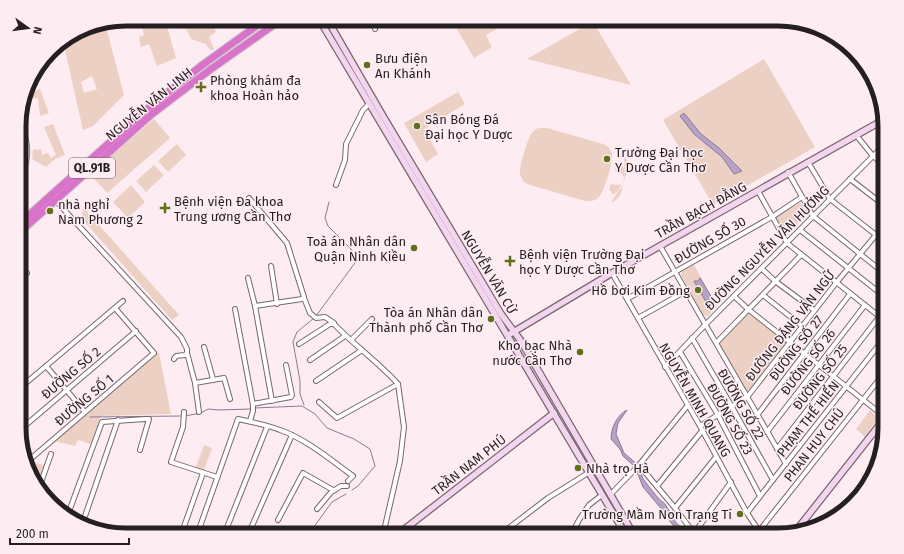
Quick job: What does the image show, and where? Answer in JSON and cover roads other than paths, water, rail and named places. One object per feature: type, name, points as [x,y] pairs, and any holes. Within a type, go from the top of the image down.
[{"type":"highway","name":"NGUYỄN VĂN LINH","points":[[26,224],[147,109],[197,69],[256,26]]},
{"type":"highway","name":"NGUYỄN VĂN LINH","points":[[26,221],[56,201],[152,114],[211,69],[272,26]]},
{"type":"highway","points":[[147,109],[152,114]]},
{"type":"main road","name":"NGUYỄN VĂN CỪ","points":[[323,26],[369,104],[511,333],[521,341],[630,528]]},
{"type":"main road","name":"NGUYỄN VĂN CỪ","points":[[331,26],[501,314],[554,413],[588,473],[622,528]]},
{"type":"main road","name":"TRẦN BẠCH ĐẰNG","points":[[511,333],[612,273],[758,191],[788,172],[878,123]]},
{"type":"main road","name":"TRẦN NAM PHÚ","points":[[406,527],[554,413]]},
{"type":"main road","points":[[800,525],[878,427]]},
{"type":"street","points":[[336,186],[344,160],[346,144],[363,110],[369,104]]},
{"type":"street","points":[[856,135],[878,160]]},
{"type":"street","name":"ĐƯỜNG NGUYỄN VĂN HƯỞNG","points":[[665,367],[878,151]]},
{"type":"street","points":[[808,162],[830,199],[876,235]]},
{"type":"street","points":[[788,172],[813,216],[878,268]]},
{"type":"street","points":[[850,179],[878,201]]},
{"type":"street","points":[[758,191],[786,243],[878,316]]},
{"type":"street","name":"ĐƯỜNG SỐ 30","points":[[627,299],[772,217],[802,197]]},
{"type":"street","points":[[249,198],[287,243],[304,298],[312,314],[316,318],[325,317],[334,324],[345,336],[388,373],[398,384],[404,427],[400,461],[385,528]]},
{"type":"street","points":[[56,201],[181,337],[187,349],[199,412]]},
{"type":"street","points":[[800,230],[878,292]]},
{"type":"street","name":"ĐƯỜNG ĐẶNG VĂN NGỮ","points":[[700,426],[748,396],[814,310],[878,233]]},
{"type":"street","points":[[660,246],[717,342],[786,464]]},
{"type":"street","points":[[717,342],[801,255]]},
{"type":"street","points":[[271,266],[277,304]]},
{"type":"street","points":[[762,269],[775,281],[814,310]]},
{"type":"street","name":"NGUYỄN MINH QUANG","points":[[612,273],[700,426],[747,513],[757,528]]},
{"type":"street","points":[[248,278],[255,306],[272,401]]},
{"type":"street","points":[[638,318],[686,291]]},
{"type":"street","name":"ĐƯỜNG SỐ 27","points":[[758,414],[850,294]]},
{"type":"street","points":[[763,295],[802,326]]},
{"type":"street","points":[[734,296],[749,310],[878,412]]},
{"type":"street","points":[[255,306],[277,304],[304,298]]},
{"type":"street","points":[[26,383],[123,301]]},
{"type":"street","name":"ĐƯỜNG SỐ 26","points":[[767,432],[864,305]]},
{"type":"street","points":[[115,308],[136,331]]},
{"type":"street","points":[[235,309],[253,406],[250,421]]},
{"type":"street","name":"ĐƯỜNG SỐ 25","points":[[777,449],[878,318]]},
{"type":"street","points":[[350,340],[372,319]]},
{"type":"street","points":[[299,344],[330,324],[334,324]]},
{"type":"street","name":"ĐƯỜNG SỐ 1","points":[[31,459],[154,353],[136,331]]},
{"type":"street","name":"ĐƯỜNG SỐ 2","points":[[26,425],[136,331]]},
{"type":"street","points":[[310,360],[345,336]]},
{"type":"street","name":"ĐƯỜNG SỐ 22","points":[[692,338],[773,480]]},
{"type":"street","name":"PHẠM THẾ HIỂN","points":[[747,513],[878,346]]},
{"type":"street","points":[[204,347],[213,379]]},
{"type":"street","points":[[316,381],[362,350]]},
{"type":"street","name":"ĐƯỜNG SỐ 23","points":[[680,352],[718,415],[760,496]]},
{"type":"street","points":[[174,359],[176,356],[185,355],[187,353]]},
{"type":"street","points":[[253,406],[292,396],[286,365]]},
{"type":"street","points":[[46,366],[85,412]]},
{"type":"street","points":[[194,383],[213,379],[225,379],[230,399]]},
{"type":"street","name":"PHAN HUY CHÚ","points":[[761,528],[878,381]]},
{"type":"street","points":[[319,402],[337,418],[398,384]]},
{"type":"street","points":[[610,494],[634,471],[688,405]]},
{"type":"street","points":[[184,412],[183,427],[171,462],[217,478]]},
{"type":"street","points":[[69,510],[100,423],[103,421],[149,419],[140,450]]},
{"type":"street","points":[[199,528],[238,419],[280,430],[314,448],[353,476],[348,483],[333,491],[317,508]]},
{"type":"street","points":[[84,518],[118,420]]},
{"type":"street","points":[[227,528],[267,427]]},
{"type":"street","points":[[657,486],[702,431]]},
{"type":"street","points":[[251,528],[292,436]]},
{"type":"street","points":[[42,482],[51,454]]},
{"type":"street","points":[[675,508],[716,457]]},
{"type":"street","points":[[639,465],[675,508],[689,528]]},
{"type":"street","points":[[184,528],[204,473]]},
{"type":"street","points":[[278,520],[302,473],[333,489],[333,491]]},
{"type":"street","points":[[509,528],[548,498],[588,473]]},
{"type":"street","points":[[697,528],[731,482]]},
{"type":"street","points":[[575,528],[589,505],[602,494]]},
{"type":"waterway","points":[[26,130],[30,152],[26,171]]},
{"type":"waterway","points":[[316,316],[357,260],[351,249],[328,226],[325,218],[329,202]]},
{"type":"waterway","points":[[304,405],[300,394],[300,381],[293,342],[297,332],[314,318]]},
{"type":"waterway","points":[[254,408],[302,406],[315,414],[327,428],[354,439],[370,449],[375,466],[358,486],[352,490]]},
{"type":"waterway","points":[[185,416],[201,413],[208,409],[251,409]]},
{"type":"waterway","points":[[90,417],[182,416]]},
{"type":"waterway","points":[[313,528],[332,502],[346,494]]},
{"type":"place","name":"Bưu điện An Khánh","points":[[367,65]]},
{"type":"place","name":"Phòng khám đa khoa Hoàn hảo","points":[[201,87]]},
{"type":"place","name":"Sân Bóng Đá Đại học Y Dược","points":[[417,126]]},
{"type":"place","name":"Trường Đại học Y Dược Cần Thơ","points":[[607,159]]},
{"type":"place","name":"Bệnh viện Đa khoa Trung ương Cần Thơ","points":[[165,208]]},
{"type":"place","name":"nhà nghỉ Nam Phương 2","points":[[50,211]]},
{"type":"place","name":"Toà án Nhân dân Quận Ninh Kiều","points":[[414,248]]},
{"type":"place","name":"Bệnh viện Trường Đại học Y Dược Cần Thơ","points":[[510,261]]},
{"type":"place","name":"Hồ bơi Kim Đồng","points":[[698,290]]},
{"type":"place","name":"Tòa án Nhân dân Thành phố Cần Thơ","points":[[491,319]]},
{"type":"place","name":"Kho bạc Nhà nước Cần Thơ","points":[[580,352]]},
{"type":"place","name":"Nhà trọ Hà","points":[[578,468]]},
{"type":"place","name":"Trường Mầm Non Trạng Tí","points":[[740,514]]}]
